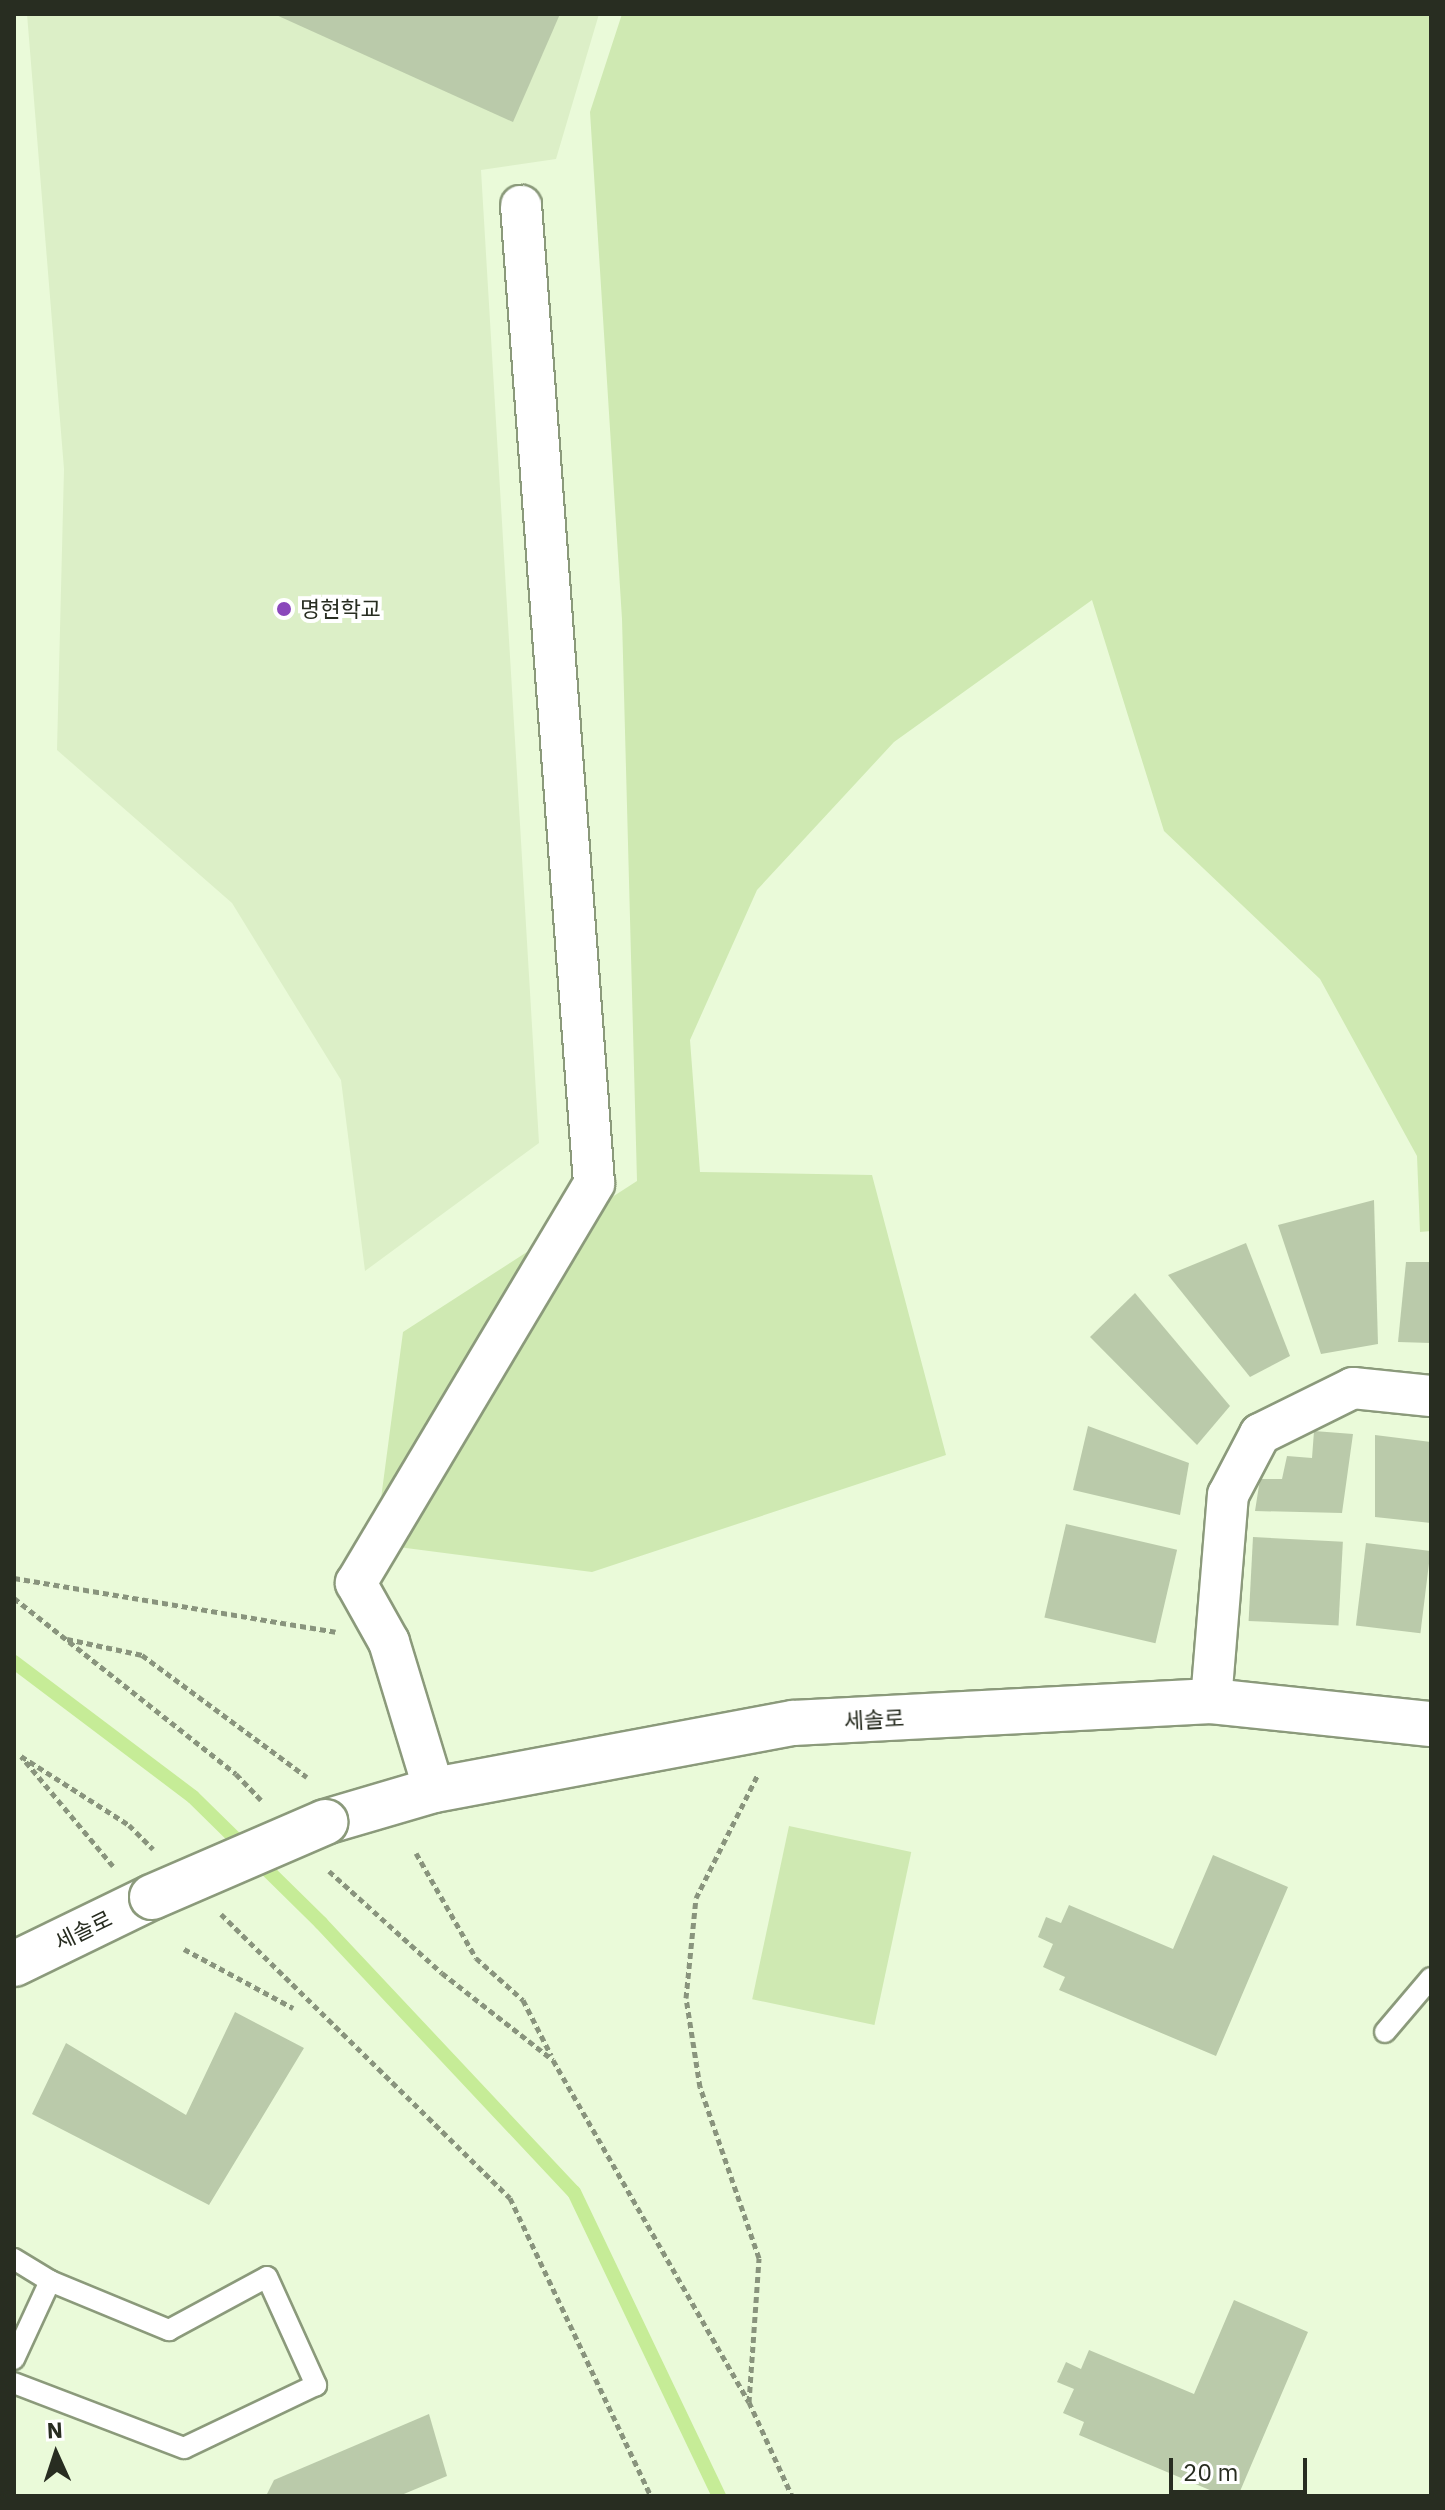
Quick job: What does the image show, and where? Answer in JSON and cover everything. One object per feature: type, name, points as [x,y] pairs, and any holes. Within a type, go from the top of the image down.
[{"type":"street","points":[[434,1790],[389,1642],[356,1583],[594,1183],[521,206]]},
{"type":"street","points":[[1211,1701],[1228,1495],[1260,1434],[1353,1388],[1431,1396]]},
{"type":"street","name":"세솔로","points":[[14,1964],[158,1878],[323,1842],[434,1790],[793,1723],[1211,1701],[1431,1724]]},
{"type":"lane","points":[[1385,2032],[1431,1978]]},
{"type":"lane","points":[[14,2259],[50,2281],[169,2330],[267,2277],[316,2385],[184,2448],[14,2383]]},
{"type":"lane","points":[[14,2359],[50,2281]]},
{"type":"path","points":[[14,1578],[347,1634]]},
{"type":"path","points":[[14,1598],[236,1774],[268,1807]]},
{"type":"path","points":[[63,1638],[142,1655],[307,1777]]},
{"type":"path","points":[[115,1867],[21,1756],[129,1825],[158,1878]]},
{"type":"path","points":[[749,2402],[759,2258],[700,2087],[686,1998],[696,1898],[762,1766]]},
{"type":"path","points":[[323,1842],[431,1964],[553,2060]]},
{"type":"path","points":[[416,1853],[476,1958],[523,2000],[553,2060],[749,2402],[792,2496]]},
{"type":"path","points":[[219,1912],[510,2198],[651,2496]]},
{"type":"path","points":[[184,1949],[293,2008]]},
{"type":"shaded area","name":"명현학교","points":[[27,14],[599,14],[556,159],[481,170],[539,1143],[365,1271],[341,1080],[232,903],[57,750],[64,469]]},
{"type":"shaded area","points":[[622,14],[1431,14],[1431,1231],[1420,1232],[1417,1156],[1320,979],[1164,831],[1092,600],[894,742],[757,890],[690,1040],[700,1172],[872,1175],[946,1455],[592,1572],[375,1544],[403,1332],[637,1181],[622,619],[590,112]]},
{"type":"shaded area","points":[[789,1826],[911,1852],[874,2025],[752,1999]]},
{"type":"building","points":[[274,14],[560,14],[513,122]]},
{"type":"building","points":[[1374,1200],[1378,1344],[1321,1354],[1278,1225]]},
{"type":"building","points":[[1246,1243],[1290,1356],[1250,1377],[1168,1275]]},
{"type":"building","points":[[1406,1262],[1431,1262],[1431,1343],[1398,1342]]},
{"type":"building","points":[[1135,1293],[1230,1406],[1197,1445],[1090,1337]]},
{"type":"building","points":[[1088,1426],[1189,1463],[1180,1515],[1073,1490]]},
{"type":"building","points":[[1314,1431],[1353,1434],[1342,1513],[1255,1511],[1260,1479],[1282,1479],[1287,1456],[1312,1458]]},
{"type":"building","points":[[1375,1435],[1431,1442],[1431,1523],[1375,1517]]},
{"type":"building","points":[[1066,1524],[1177,1550],[1155,1643],[1044,1618]]},
{"type":"building","points":[[1253,1537],[1343,1542],[1338,1626],[1249,1621]]},
{"type":"building","points":[[1366,1543],[1431,1551],[1420,1633],[1356,1625]]},
{"type":"building","points":[[1213,1855],[1288,1887],[1216,2056],[1059,1990],[1065,1977],[1043,1967],[1053,1944],[1038,1937],[1046,1917],[1061,1923],[1069,1905],[1173,1949]]},
{"type":"building","points":[[235,2012],[304,2048],[209,2205],[32,2114],[66,2043],[186,2115]]},
{"type":"building","points":[[1234,2300],[1308,2332],[1238,2496],[1224,2496],[1079,2435],[1084,2422],[1063,2413],[1074,2389],[1057,2382],[1066,2362],[1081,2369],[1089,2350],[1194,2394]]},
{"type":"building","points":[[429,2414],[447,2476],[399,2496],[266,2496],[274,2480]]},
{"type":"waterway","points":[[14,1662],[193,1797],[321,1923],[574,2192],[719,2496]]},
{"type":"place","name":"명현학교","points":[[284,609]]}]
